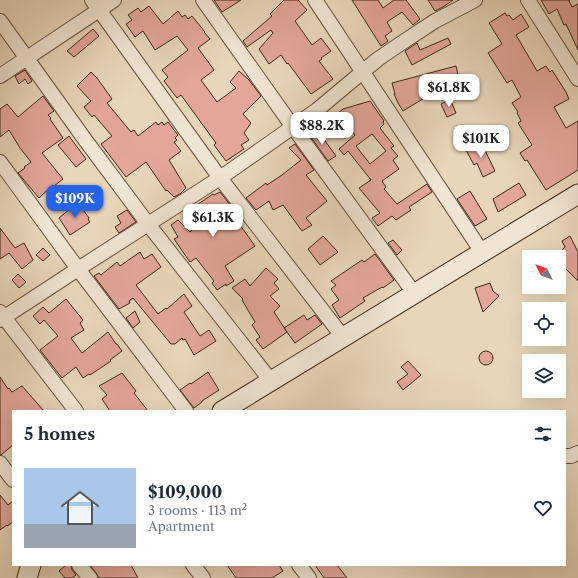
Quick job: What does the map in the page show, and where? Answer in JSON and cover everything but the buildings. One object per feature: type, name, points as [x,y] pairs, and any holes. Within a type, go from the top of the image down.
[{"type":"main road","points":[[224,410],[578,194]]},
{"type":"main road","points":[[27,578],[31,566]]},
{"type":"street","points":[[0,76],[27,58],[96,5],[114,0]]},
{"type":"street","points":[[203,0],[414,293]]},
{"type":"street","points":[[315,0],[482,252]]},
{"type":"street","points":[[75,410],[1,316],[220,178],[317,110],[378,59],[435,21],[475,0]]},
{"type":"street","points":[[528,0],[578,80]]},
{"type":"street","points":[[96,5],[220,178],[344,337]]},
{"type":"street","points":[[0,21],[86,141],[148,224],[271,381]]},
{"type":"street","points":[[0,162],[185,410]]},
{"type":"street","points":[[566,456],[578,454]]},
{"type":"street","points":[[0,463],[12,479]]},
{"type":"street","points":[[80,566],[90,578]]},
{"type":"street","points":[[194,566],[203,578]]},
{"type":"street","points":[[300,566],[309,578]]}]
